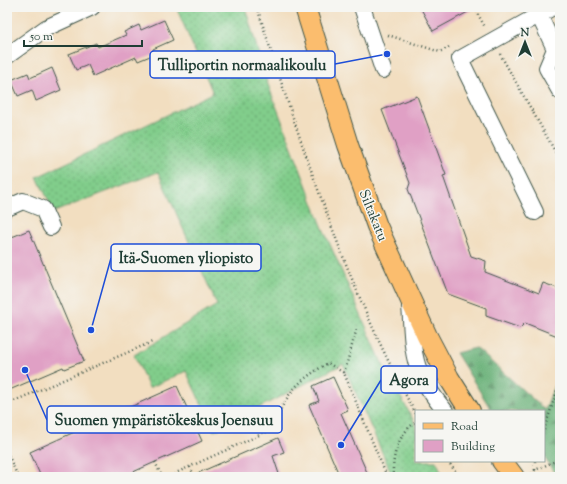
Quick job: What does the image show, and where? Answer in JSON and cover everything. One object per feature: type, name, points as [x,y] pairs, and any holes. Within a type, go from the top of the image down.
[{"type":"main road","name":"Siltakatu","points":[[305,7],[348,145],[377,226],[427,336],[449,378],[469,410]]},
{"type":"main road","points":[[503,462],[514,477]]},
{"type":"street","points":[[7,56],[46,28],[92,7]]},
{"type":"street","points":[[362,7],[383,70]]},
{"type":"street","points":[[535,212],[460,59],[489,34],[546,11],[557,48],[547,68],[560,91]]},
{"type":"street","points":[[7,208],[23,201],[43,209],[50,226]]},
{"type":"street","points":[[410,296],[413,340],[420,372],[431,392],[445,410]]},
{"type":"path","points":[[257,7],[286,99],[323,206],[377,337],[415,412]]},
{"type":"path","points":[[474,7],[560,160]]},
{"type":"path","points":[[489,34],[492,24]]},
{"type":"path","points":[[369,29],[440,52],[453,45]]},
{"type":"path","points":[[479,31],[489,34]]},
{"type":"path","points":[[344,373],[357,328]]},
{"type":"path","points":[[7,404],[152,342]]},
{"type":"path","points":[[167,477],[266,432],[274,423],[293,390],[310,374],[328,363],[344,373],[387,477]]},
{"type":"path","points":[[545,427],[560,382]]},
{"type":"path","points":[[393,477],[395,454],[400,439],[411,425],[415,423]]},
{"type":"path","points":[[7,452],[18,477]]},
{"type":"path","points":[[535,462],[535,470],[560,459]]},
{"type":"path","points":[[155,462],[162,477]]},
{"type":"path","points":[[449,462],[459,477]]},
{"type":"path","points":[[190,467],[195,477]]},
{"type":"green space","points":[[176,7],[245,7],[267,82],[322,226],[381,361],[415,423],[415,462],[436,462],[444,477],[393,477],[343,364],[214,431],[186,371],[149,388],[134,355],[217,305],[158,172],[54,212],[37,177],[213,93]]},
{"type":"green space","points":[[476,348],[545,410],[491,410],[456,353]]},
{"type":"green space","points":[[560,370],[560,477],[557,477],[545,459],[545,410]]},
{"type":"building","points":[[420,7],[477,7],[433,31]]},
{"type":"building","points":[[164,20],[173,40],[153,49],[155,54],[138,61],[136,57],[93,76],[88,65],[76,70],[69,54],[96,43],[98,47],[126,35],[124,32],[139,25],[141,30]]},
{"type":"building","points":[[52,68],[61,90],[36,101],[32,90],[18,96],[11,80],[28,73],[30,78]]},
{"type":"building","points":[[417,96],[446,175],[443,176],[471,256],[486,261],[485,272],[539,293],[543,283],[560,289],[560,337],[525,323],[520,328],[486,316],[486,308],[448,294],[408,189],[410,183],[382,110]]},
{"type":"building","points":[[29,230],[84,361],[64,369],[63,367],[7,391],[7,239]]},
{"type":"building","points":[[333,377],[348,410],[341,413],[369,477],[340,477],[309,405],[319,401],[313,386]]},
{"type":"building","points":[[177,386],[202,441],[122,477],[41,477],[30,452]]},
{"type":"building","points":[[278,438],[284,452],[273,456],[280,477],[189,477]]},
{"type":"place","name":"Tulliportin normaalikoulu","points":[[387,54]]},
{"type":"place","name":"Itä-Suomen yliopisto","points":[[91,330]]},
{"type":"place","name":"Suomen ympäristökeskus Joensuu","points":[[25,370]]},
{"type":"place","name":"Agora","points":[[341,445]]}]
